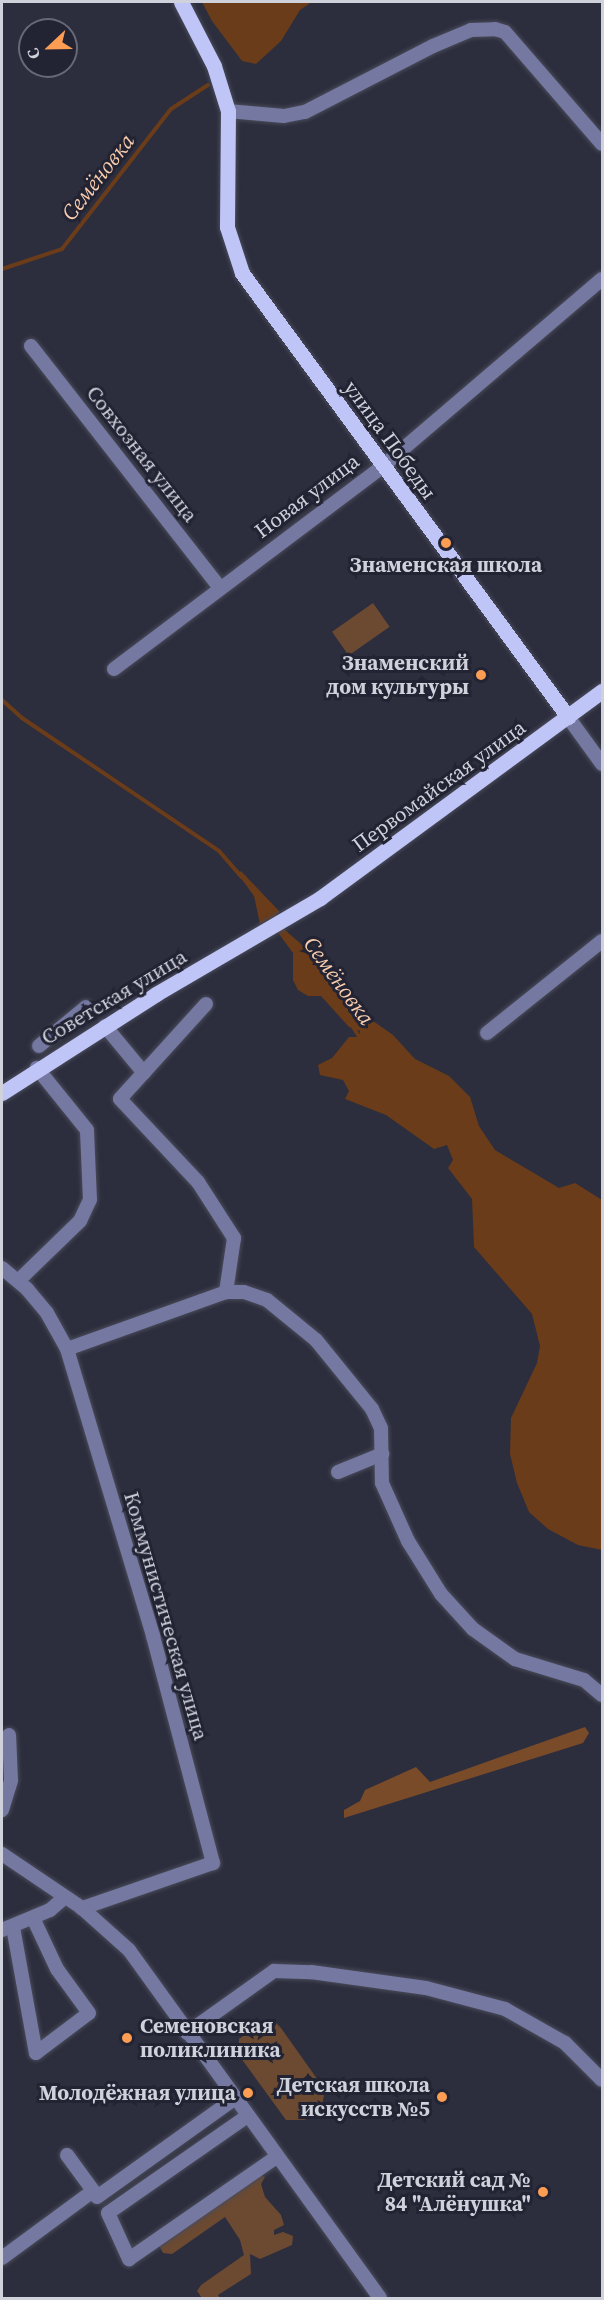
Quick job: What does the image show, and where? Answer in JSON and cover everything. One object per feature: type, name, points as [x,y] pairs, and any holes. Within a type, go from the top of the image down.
[{"type":"main road","name":"улица Победы","points":[[181,2],[214,66],[228,111],[225,197],[233,255],[242,273],[568,717]]},
{"type":"main road","name":"Первомайская улица","points":[[250,939],[298,911],[603,691]]},
{"type":"main road","name":"Советская улица","points":[[2,1093],[37,1068],[250,939]]},
{"type":"street","points":[[228,111],[285,116],[305,112],[433,46],[471,30],[495,29],[505,32],[603,144]]},
{"type":"street","name":"Новая улица","points":[[114,669],[383,465],[603,279]]},
{"type":"street","name":"Совхозная улица","points":[[31,346],[220,588]]},
{"type":"street","name":"улица Победы","points":[[568,717],[603,764]]},
{"type":"street","points":[[487,1033],[603,941]]},
{"type":"street","points":[[206,1004],[120,1099],[198,1182],[234,1238],[226,1292]]},
{"type":"street","points":[[39,1046],[86,1007]]},
{"type":"street","points":[[105,1026],[144,1073]]},
{"type":"street","points":[[18,1281],[80,1221],[90,1200],[87,1130],[37,1068]]},
{"type":"street","name":"Коммунистическая улица","points":[[2,1268],[18,1281],[47,1313],[67,1349],[153,1636],[213,1863],[82,1908]]},
{"type":"street","points":[[67,1349],[226,1292],[244,1292],[267,1300],[316,1340],[372,1409],[381,1428],[382,1483],[408,1541],[441,1594],[473,1629],[515,1659],[584,1680],[603,1695]]},
{"type":"street","points":[[338,1472],[381,1454]]},
{"type":"street","points":[[2,1810],[11,1780],[9,1735]]},
{"type":"street","points":[[2,1854],[82,1908],[129,1950],[275,2158],[380,2298]]},
{"type":"street","points":[[33,1918],[57,1969],[89,2013],[36,2052],[7,1928],[33,1918],[65,1897]]},
{"type":"street","points":[[187,2033],[274,1971],[311,1972],[426,1988],[505,2009],[566,2043],[603,2080]]},
{"type":"street","points":[[2,2258],[234,2099]]},
{"type":"street","points":[[108,2213],[246,2117]]},
{"type":"street","points":[[67,2155],[108,2213],[129,2259],[275,2158]]},
{"type":"shaded area","points":[[202,2],[312,2],[300,10],[281,41],[256,64],[242,61],[212,21]]},
{"type":"shaded area","points":[[373,603],[390,627],[349,655],[332,632]]},
{"type":"shaded area","points":[[241,871],[280,912],[276,914],[285,930],[325,965],[337,992],[349,1004],[393,1035],[415,1059],[449,1076],[470,1097],[479,1126],[495,1150],[559,1188],[575,1183],[602,1200],[602,1550],[578,1545],[548,1529],[529,1512],[517,1483],[510,1454],[511,1418],[537,1363],[540,1346],[532,1314],[474,1247],[472,1199],[448,1168],[453,1160],[447,1145],[434,1149],[386,1115],[345,1099],[349,1091],[343,1080],[320,1075],[318,1065],[332,1058],[349,1037],[360,1037],[360,1031],[349,1027],[321,996],[308,996],[298,990],[293,980],[293,953],[268,919],[260,924],[254,896],[238,874]]},
{"type":"shaded area","points":[[585,1727],[589,1733],[583,1743],[344,1818],[344,1810],[360,1801],[365,1790],[416,1767],[430,1782]]},
{"type":"shaded area","points":[[265,2020],[273,2020],[281,2028],[325,2090],[322,2105],[305,2120],[286,2120],[238,2054],[239,2039]]},
{"type":"shaded area","points":[[260,2175],[265,2177],[261,2184],[265,2197],[281,2215],[284,2225],[274,2230],[274,2235],[283,2232],[293,2236],[292,2245],[260,2259],[250,2254],[251,2274],[218,2295],[220,2298],[202,2298],[197,2291],[201,2285],[244,2255],[240,2240],[225,2217],[172,2254],[163,2253],[159,2245]]},
{"type":"waterway","name":"Семёновка","points":[[2,269],[62,249],[171,109],[208,85]]},
{"type":"waterway","name":"Семёновка","points":[[2,700],[22,718],[219,851],[242,877]]},
{"type":"waterway","name":"Семёновка","points":[[353,1027],[362,1041]]},
{"type":"place","name":"Знаменская школа","points":[[446,543]]},
{"type":"place","name":"Знаменский дом культуры","points":[[481,675]]},
{"type":"place","name":"Семеновская поликлиника","points":[[127,2038]]},
{"type":"place","name":"Молодёжная улица","points":[[248,2093]]},
{"type":"place","name":"Детская школа искусств №5","points":[[442,2097]]},
{"type":"place","name":"Детский сад № 84 \"Алёнушка\"","points":[[543,2192]]}]
